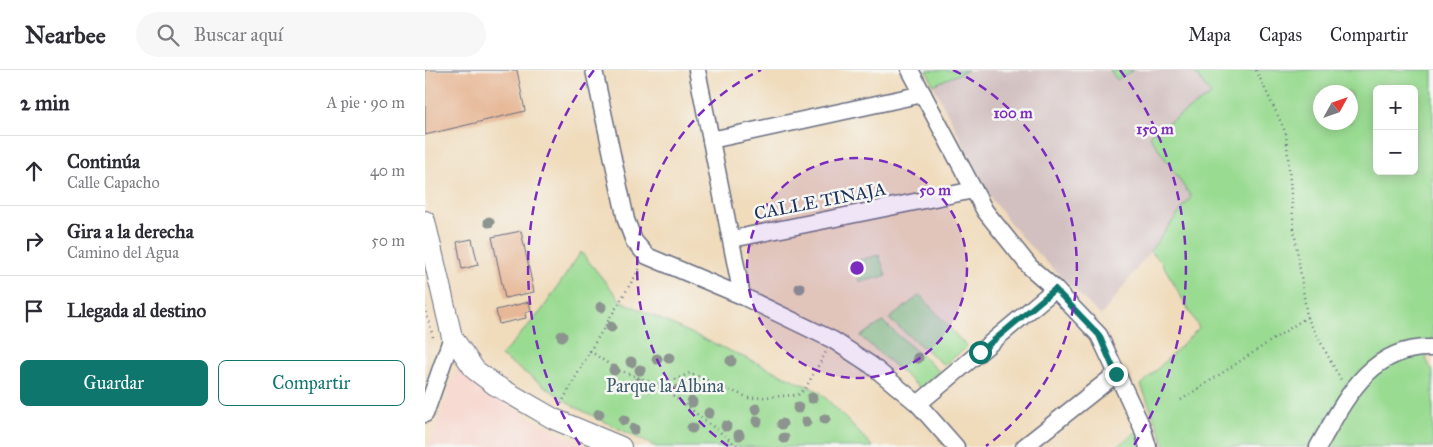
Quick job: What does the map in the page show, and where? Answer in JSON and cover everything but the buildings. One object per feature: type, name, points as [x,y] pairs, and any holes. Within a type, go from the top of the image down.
[{"type":"street","points":[[593,70],[626,220],[634,241],[647,256],[742,296],[833,340],[871,365],[918,404],[956,447]]},
{"type":"street","points":[[697,70],[742,296]]},
{"type":"street","points":[[910,70],[985,211],[1030,267],[1055,289],[1099,335],[1142,427],[1148,447]]},
{"type":"street","points":[[711,140],[923,94]]},
{"type":"street","name":"CALLE TINAJA","points":[[732,239],[974,190]]},
{"type":"street","points":[[425,221],[443,340],[425,414]]},
{"type":"street","points":[[918,404],[1055,289]]},
{"type":"street","points":[[443,340],[475,370],[495,385],[554,419],[621,447]]},
{"type":"street","points":[[1319,447],[1349,395],[1363,376],[1392,354],[1421,347],[1433,348]]},
{"type":"street","points":[[1024,447],[1116,374]]},
{"type":"path","points":[[1256,70],[1286,133],[1294,229],[1307,317],[1349,395]]},
{"type":"path","points":[[554,419],[590,351],[647,256]]},
{"type":"path","points":[[425,307],[443,340]]},
{"type":"path","points":[[1181,400],[1307,317]]},
{"type":"path","points":[[661,386],[690,374],[749,398],[798,394],[805,389],[833,340]]},
{"type":"path","points":[[590,351],[616,369],[661,386],[739,446],[745,447]]},
{"type":"shaded area","points":[[968,70],[1110,70],[1117,80],[1133,70],[1193,70],[1211,95],[1149,135],[1191,197],[1101,316],[1023,239],[992,200],[933,85]]},
{"type":"shaded area","points":[[458,366],[479,388],[533,419],[591,447],[429,447]]},
{"type":"green space","points":[[927,70],[968,70],[933,85]]},
{"type":"green space","points":[[1110,70],[1133,70],[1117,80]]},
{"type":"green space","points":[[1193,70],[1433,70],[1433,350],[1426,359],[1433,372],[1433,447],[1166,447],[1141,385],[1199,328],[1162,263],[1150,251],[1191,197],[1149,135],[1211,95]]},
{"type":"green space","name":"Parque la Albina","points":[[581,252],[621,301],[820,392],[873,447],[656,447],[573,406],[501,356],[542,310]]},
{"type":"green space","points":[[879,255],[886,276],[860,282],[856,261]]},
{"type":"green space","points":[[920,295],[967,347],[944,365],[889,319]]},
{"type":"green space","points":[[883,322],[939,371],[920,388],[860,336]]},
{"type":"green space","points":[[1142,427],[1148,447],[1116,447]]},
{"type":"route","points":[[980,352],[1055,289],[1099,335],[1116,374]]}]
